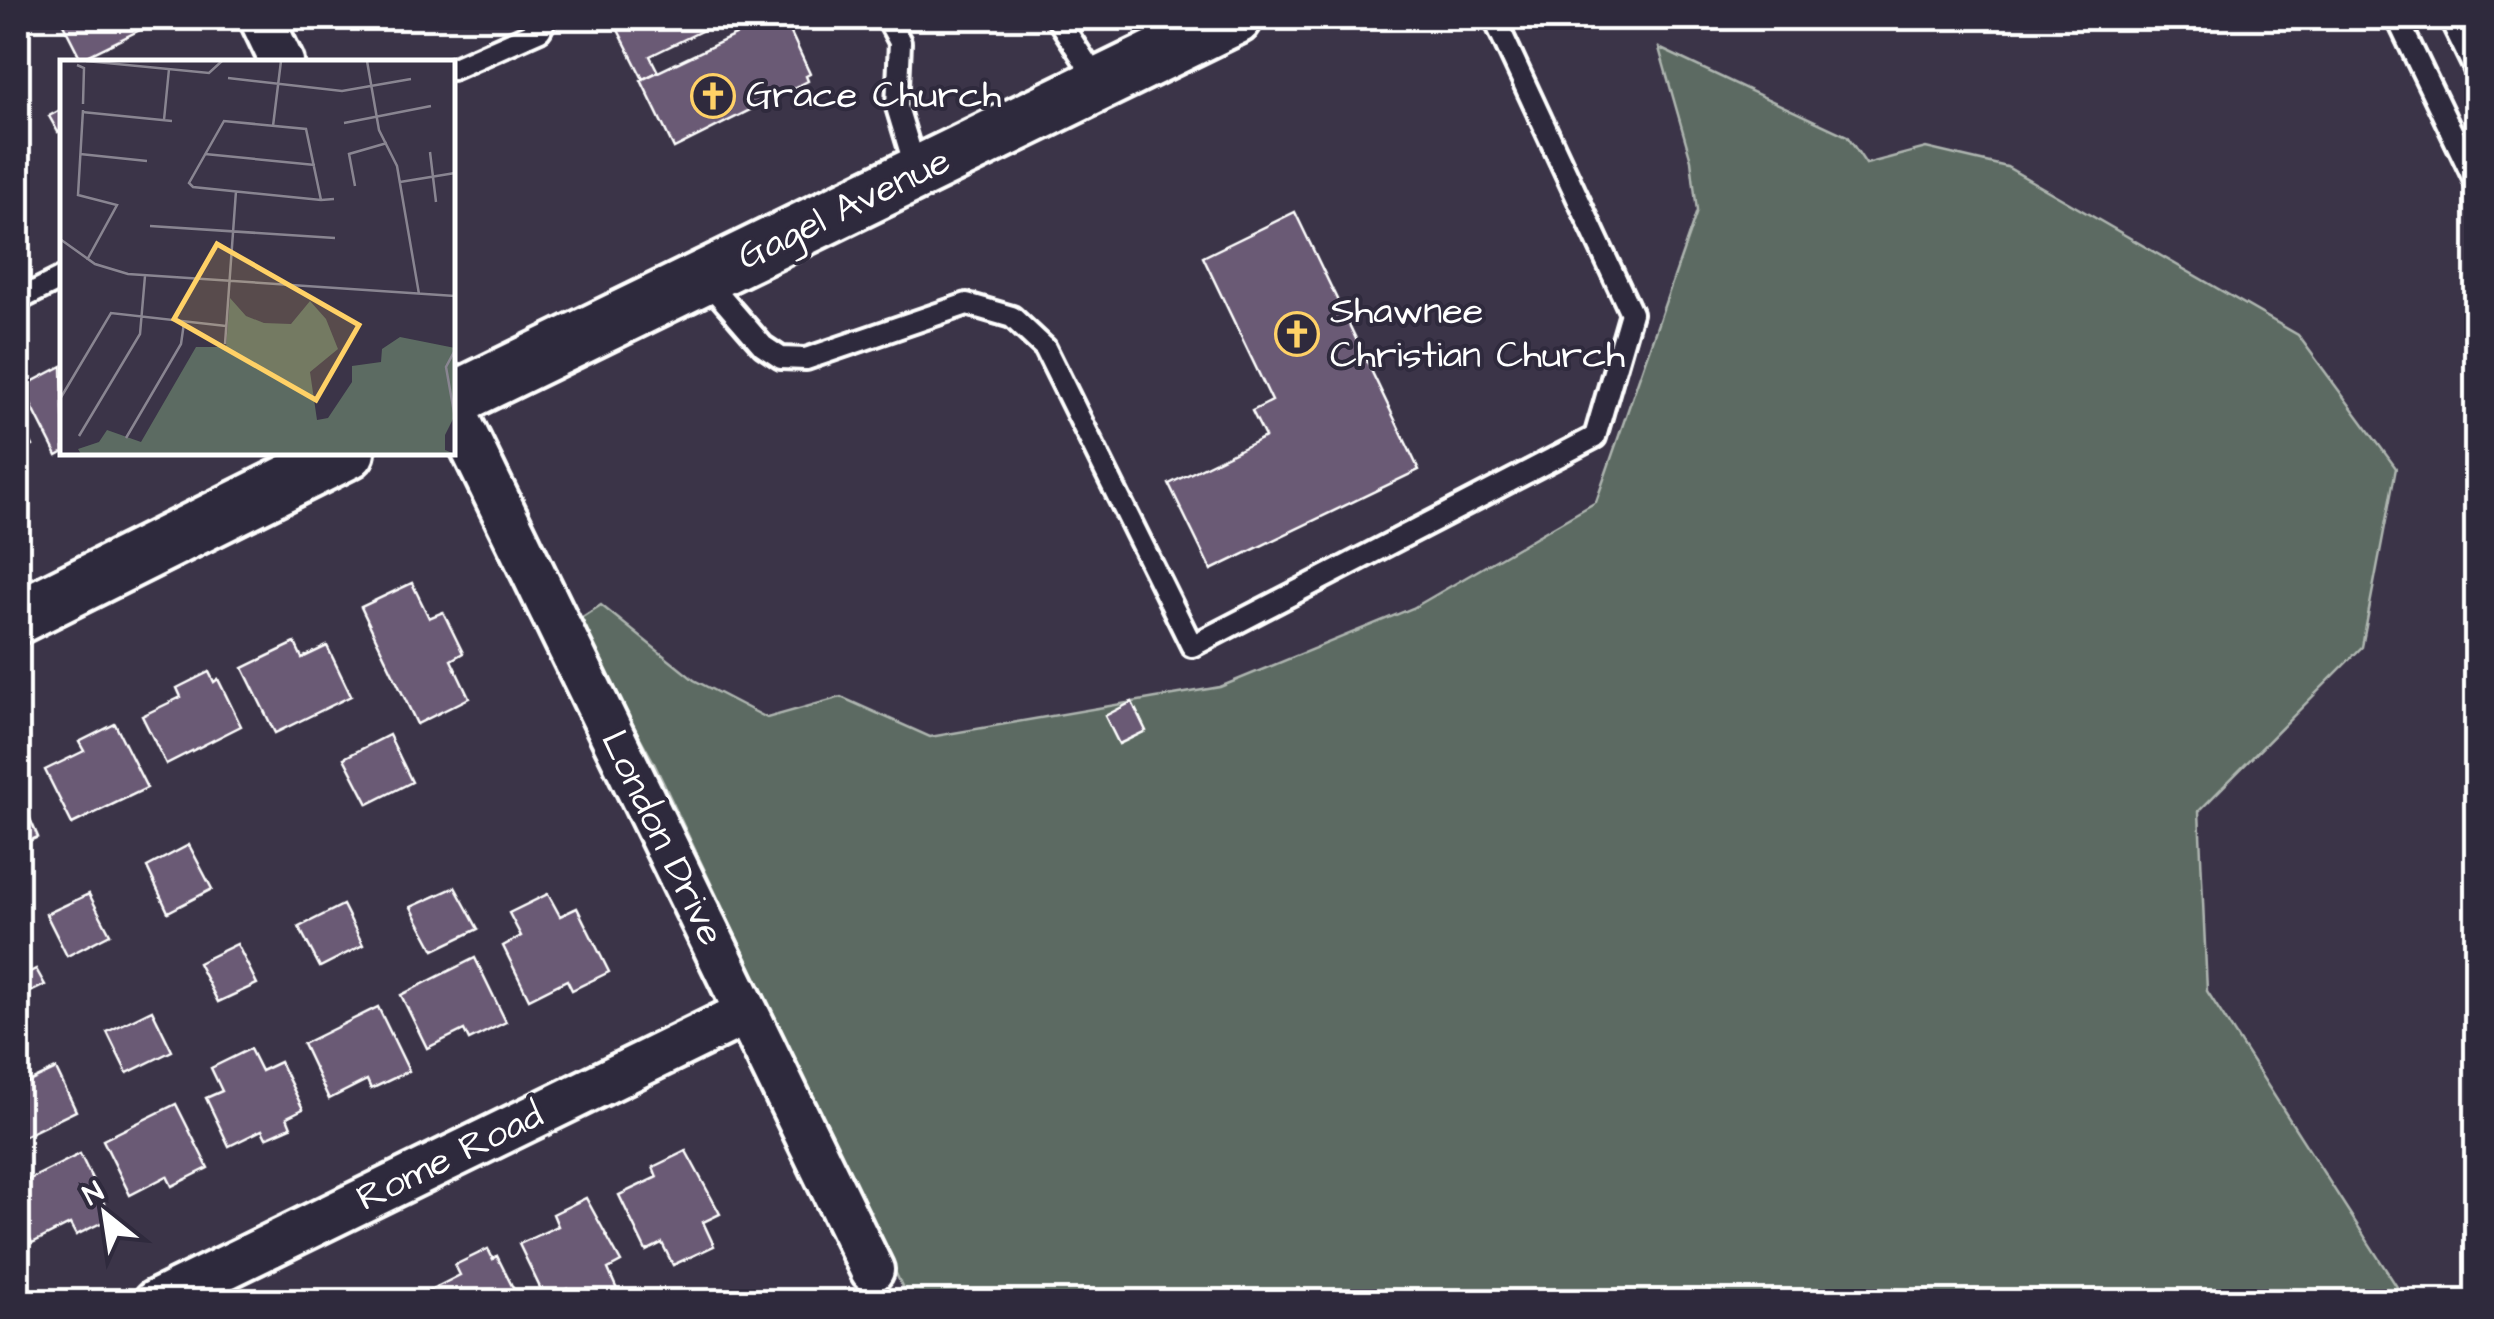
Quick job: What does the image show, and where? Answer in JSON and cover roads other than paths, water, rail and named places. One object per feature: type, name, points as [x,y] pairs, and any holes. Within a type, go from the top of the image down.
[{"type":"street","points":[[261,18],[281,60]]},
{"type":"street","name":"Gagel Avenue","points":[[455,402],[1234,18]]},
{"type":"street","name":"London Drive","points":[[455,409],[872,1270]]},
{"type":"street","points":[[18,617],[342,455]]},
{"type":"street","name":"Rome Road","points":[[161,1300],[746,1013]]},
{"type":"lane","points":[[455,68],[540,30],[546,18]]},
{"type":"lane","points":[[887,18],[900,42],[897,106],[917,173]]},
{"type":"lane","points":[[1057,18],[1100,84]]},
{"type":"lane","points":[[703,278],[763,346],[781,358],[806,358],[967,304],[1012,317],[1046,348],[1192,646],[1595,437],[1631,312],[1494,18]]},
{"type":"lane","points":[[2398,18],[2476,182]]},
{"type":"lane","points":[[2450,18],[2476,71]]},
{"type":"lane","points":[[18,300],[60,279]]},
{"type":"place","name":"Grace Church","points":[[713,96]]},
{"type":"place","name":"Shawnee Christian Church","points":[[1297,334]]}]
